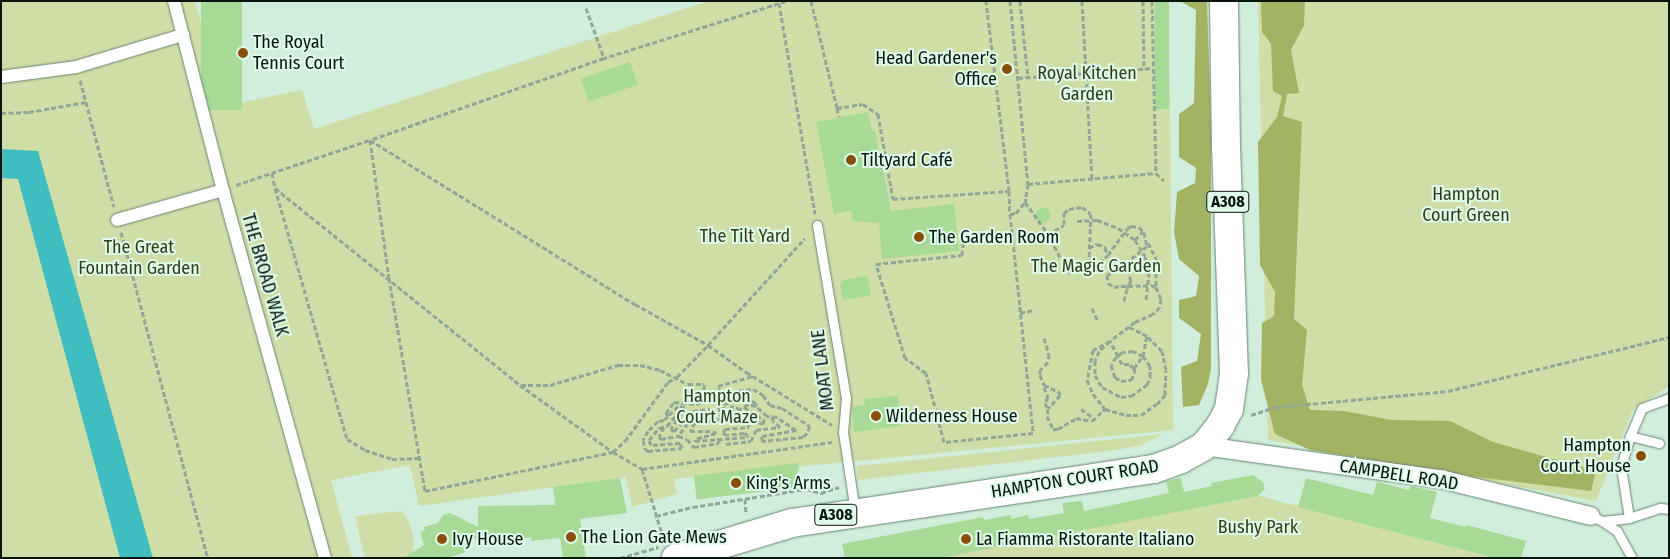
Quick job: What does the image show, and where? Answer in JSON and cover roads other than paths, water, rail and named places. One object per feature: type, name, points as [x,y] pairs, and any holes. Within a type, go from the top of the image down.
[{"type":"main road","name":"A308","points":[[1212,436],[1229,409],[1234,374],[1226,148],[1224,1]]},
{"type":"main road","name":"HAMPTON COURT ROAD","points":[[676,558],[792,523],[855,512],[1154,469],[1181,459],[1212,436]]},
{"type":"street","name":"THE BROAD WALK","points":[[174,1],[223,190],[325,558]]},
{"type":"street","points":[[1,77],[76,68],[183,35]]},
{"type":"street","points":[[117,220],[223,190]]},
{"type":"street","name":"CAMPBELL ROAD","points":[[1212,436],[1440,479],[1596,519]]},
{"type":"lane","name":"MOAT LANE","points":[[817,224],[846,398],[844,436],[855,512]]},
{"type":"lane","points":[[1629,518],[1621,467],[1630,436],[1642,408],[1669,398]]},
{"type":"lane","points":[[1630,436],[1659,443]]},
{"type":"lane","points":[[1596,519],[1629,518],[1660,508],[1669,509]]},
{"type":"lane","points":[[1596,519],[1617,531],[1632,558]]},
{"type":"water","points":[[1,149],[38,151],[153,558],[120,558],[18,179],[1,178]]},
{"type":"place","name":"The Royal Tennis Court","points":[[243,53]]},
{"type":"place","name":"Head Gardener's Office","points":[[1007,69]]},
{"type":"place","name":"Tiltyard Café","points":[[851,160]]},
{"type":"place","name":"The Garden Room","points":[[919,237]]},
{"type":"place","name":"Wilderness House","points":[[876,416]]},
{"type":"place","name":"Hampton Court House","points":[[1641,456]]},
{"type":"place","name":"King's Arms","points":[[736,483]]},
{"type":"place","name":"The Lion Gate Mews","points":[[571,537]]},
{"type":"place","name":"Ivy House","points":[[442,539]]},
{"type":"place","name":"La Fiamma Ristorante Italiano","points":[[966,539]]},
{"type":"park label","name":"Royal Kitchen Garden","points":[[1087,84]]},
{"type":"park label","name":"Hampton Court Green","points":[[1466,205]]},
{"type":"park label","name":"The Tilt Yard","points":[[745,236]]},
{"type":"park label","name":"The Great Fountain Garden","points":[[139,258]]},
{"type":"park label","name":"The Magic Garden","points":[[1096,266]]},
{"type":"park label","name":"Hampton Court Maze","points":[[717,407]]},
{"type":"park label","name":"Bushy Park","points":[[1258,527]]}]
